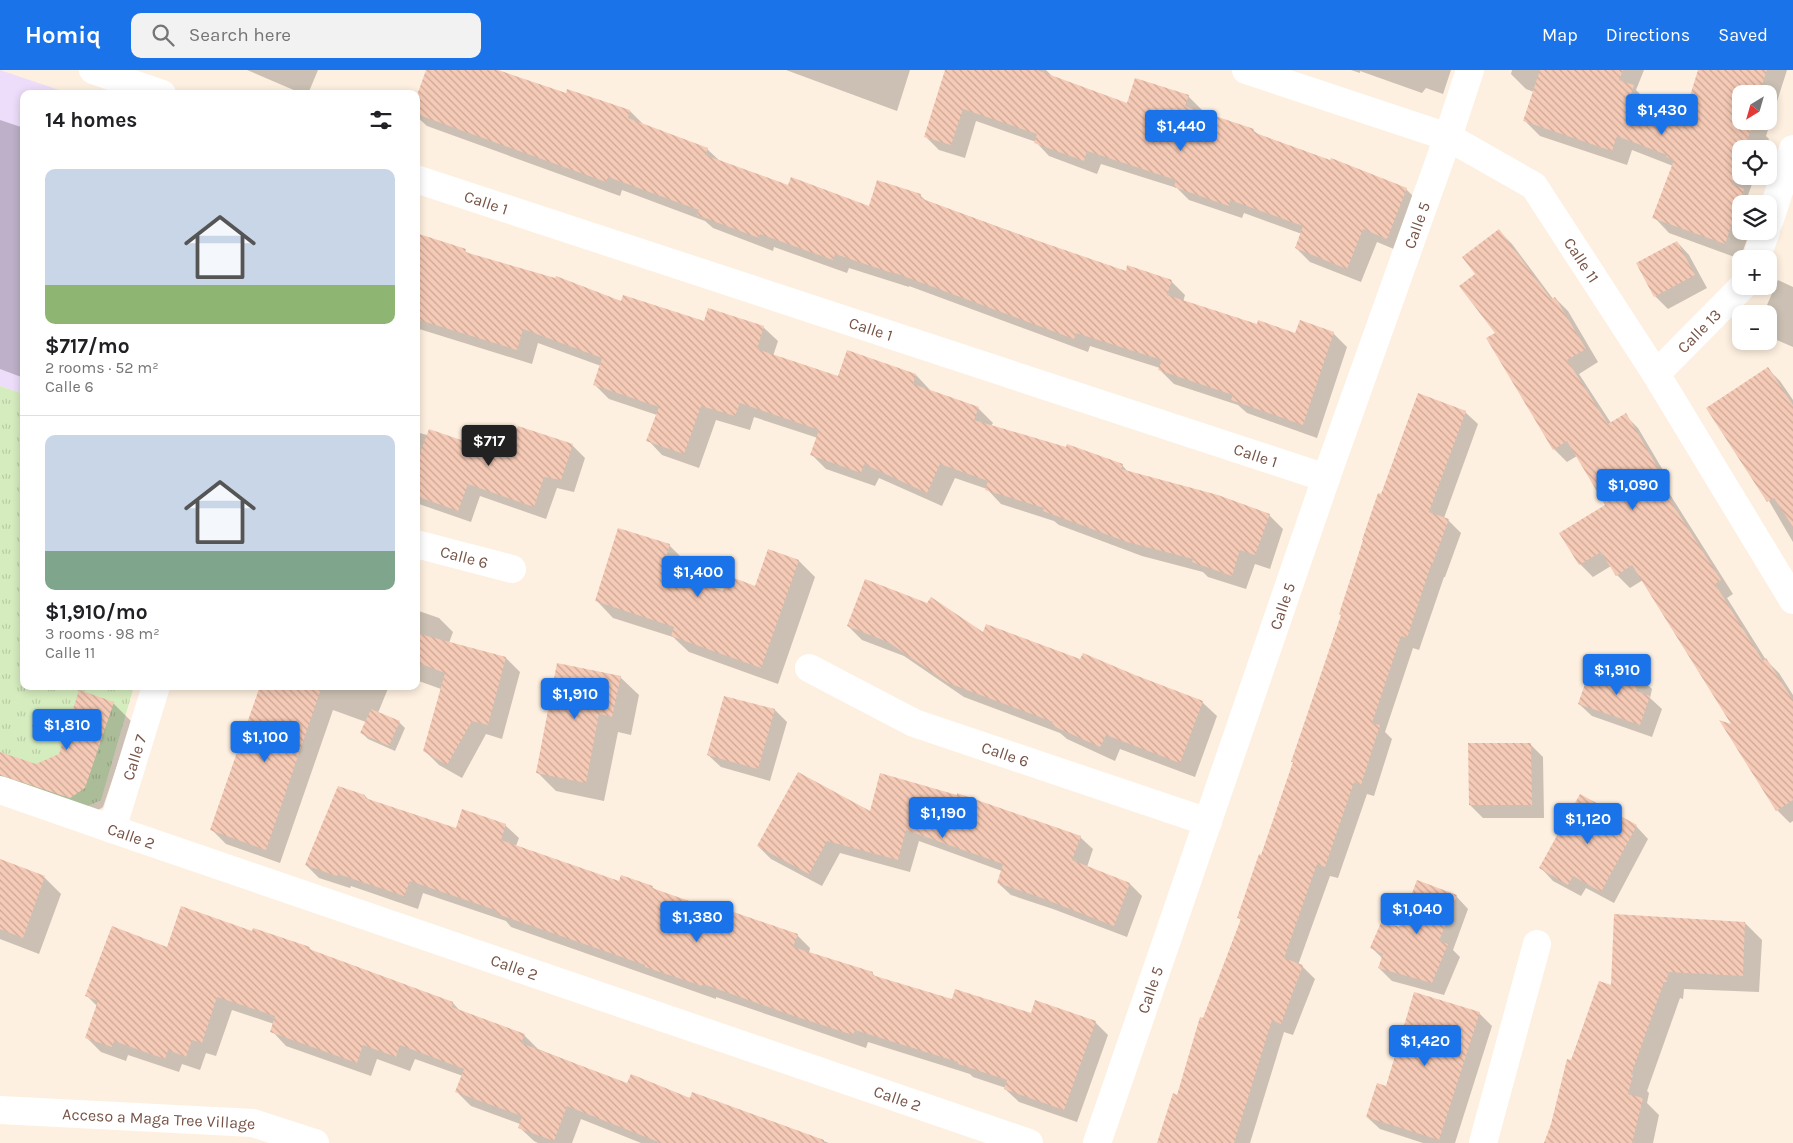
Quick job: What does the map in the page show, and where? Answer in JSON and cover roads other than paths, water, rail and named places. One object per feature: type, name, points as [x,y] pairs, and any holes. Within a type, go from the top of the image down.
[{"type":"street","points":[[93,70],[150,90]]},
{"type":"street","name":"Calle 11","points":[[1246,70],[1448,137],[1534,186],[1656,374],[1793,600]]},
{"type":"street","name":"Calle 5","points":[[1097,1143],[1326,478],[1448,137],[1470,70]]},
{"type":"street","points":[[1777,198],[1793,149]]},
{"type":"street","name":"Calle 1","points":[[420,180],[1326,478]]},
{"type":"street","name":"Calle 13","points":[[1656,374],[1734,295]]},
{"type":"street","name":"Calle 6","points":[[420,545],[512,569]]},
{"type":"street","name":"Calle 6","points":[[809,668],[914,723],[1208,822]]},
{"type":"street","name":"Calle 7","points":[[112,829],[155,690]]},
{"type":"street","name":"Calle 2","points":[[0,790],[1029,1143]]},
{"type":"street","points":[[1483,1143],[1537,944]]},
{"type":"street","name":"Acceso a Maga Tree Village","points":[[0,1110],[253,1123],[315,1143]]}]
